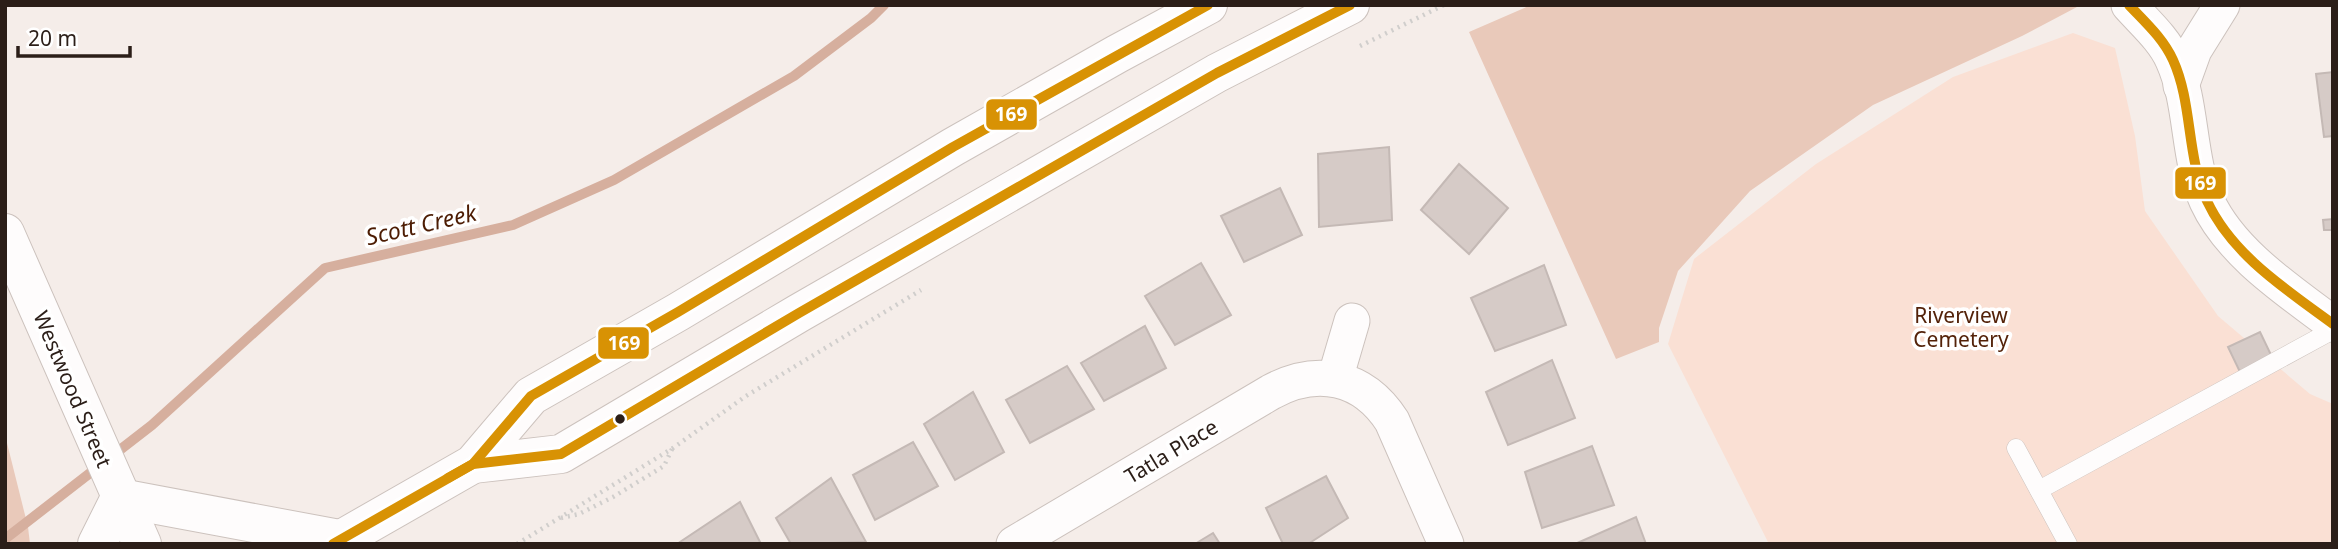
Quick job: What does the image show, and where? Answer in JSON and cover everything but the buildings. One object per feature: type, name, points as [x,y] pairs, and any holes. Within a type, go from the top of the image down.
[{"type":"main road","points":[[97,544],[120,498],[336,542],[473,464],[531,396],[953,147],[1208,5]]},
{"type":"main road","points":[[473,464],[561,454],[811,306],[1217,73],[1350,5]]},
{"type":"main road","name":"Westwood Street","points":[[5,233],[142,544]]},
{"type":"street","points":[[2129,5],[2172,58],[2182,86],[2201,184],[2212,211],[2230,236],[2260,267],[2333,324]]},
{"type":"street","points":[[2182,86],[2194,50],[2222,5]]},
{"type":"street","points":[[1335,379],[1352,321]]},
{"type":"street","name":"Tatla Place","points":[[1014,544],[1284,385],[1315,377],[1335,379],[1356,387],[1386,411],[1446,544]]},
{"type":"lane","points":[[2039,491],[2333,330]]},
{"type":"lane","points":[[2016,448],[2068,544]]},
{"type":"path","points":[[1348,52],[1444,5]]},
{"type":"path","points":[[517,544],[673,448],[746,396],[933,284]]},
{"type":"path","points":[[555,520],[579,514],[664,466],[673,448]]},
{"type":"green space","name":"Riverview Cemetery","points":[[2073,33],[2115,48],[2135,136],[2145,211],[2218,316],[2310,394],[2333,404],[2333,544],[1769,544],[1668,344],[1694,259],[1816,164],[1953,77]]},
{"type":"shaded area","points":[[1531,5],[2077,7],[2022,36],[1873,105],[1750,191],[1678,271],[1659,328],[1659,342],[1616,359],[1469,32]]},
{"type":"shaded area","points":[[5,435],[28,527],[30,544],[5,544]]},
{"type":"waterway","name":"Scott Creek","points":[[5,539],[152,425],[325,268],[513,225],[614,180],[794,76],[871,18],[884,5]]},
{"type":"transit line","name":"169","points":[[448,478],[473,464],[531,396],[678,312],[953,147],[1208,5]]},
{"type":"transit line","name":"169","points":[[333,544],[473,464],[561,454],[799,313],[1217,73],[1350,5]]},
{"type":"transit line","name":"169","points":[[2129,5],[2159,37],[2173,60],[2184,94],[2200,184],[2218,220],[2231,238],[2262,270],[2333,324]]}]
